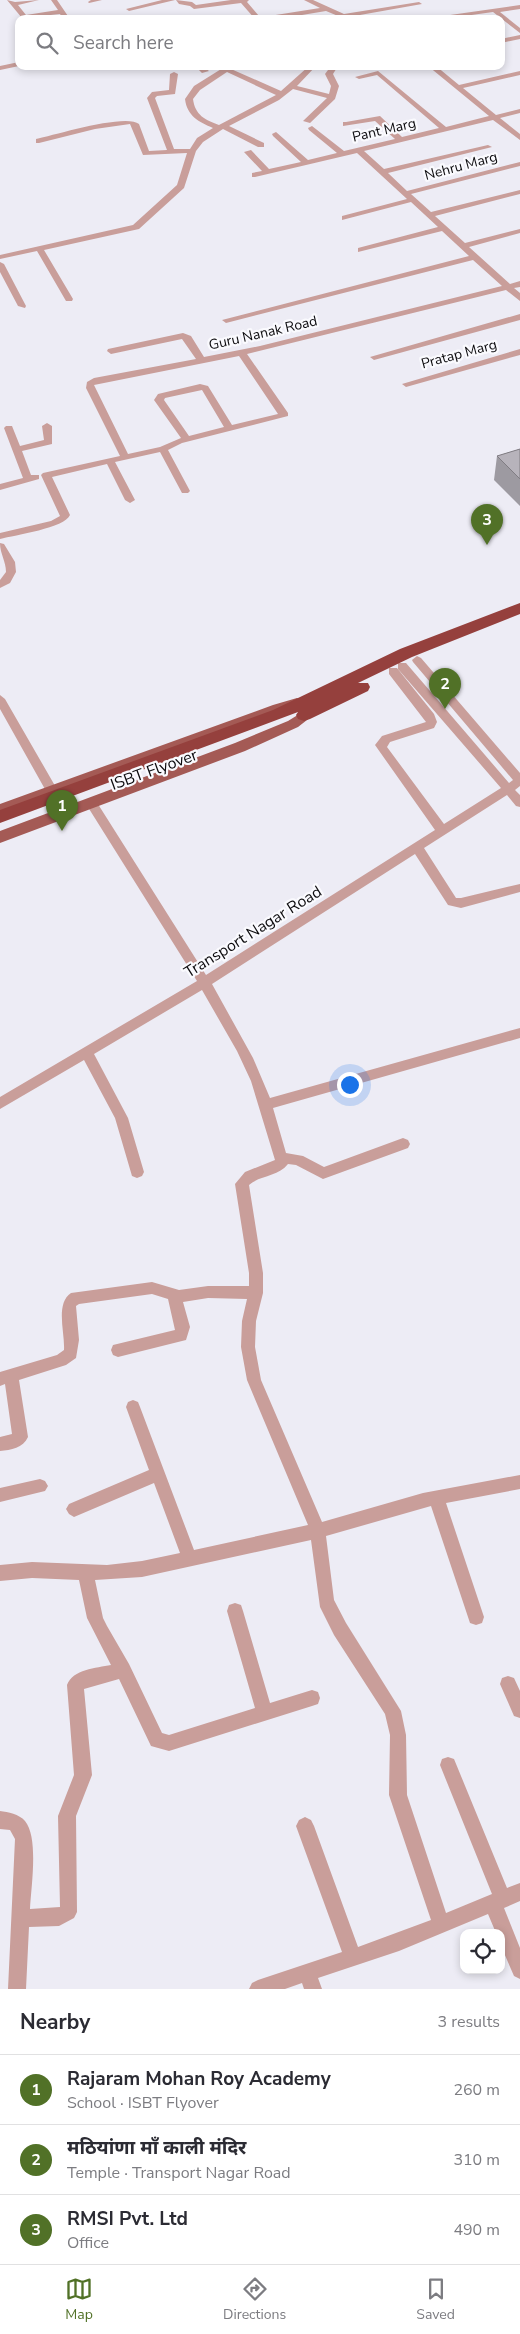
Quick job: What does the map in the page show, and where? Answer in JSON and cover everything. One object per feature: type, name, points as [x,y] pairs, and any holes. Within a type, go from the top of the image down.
[{"type":"highway","points":[[306,707],[422,646],[520,608]]},
{"type":"highway","points":[[306,707],[520,618]]},
{"type":"highway","name":"ISBT Flyover","points":[[0,827],[283,718],[306,707]]},
{"type":"highway","name":"ISBT Flyover","points":[[0,817],[283,718]]},
{"type":"main road","points":[[0,810],[278,708],[306,707]]},
{"type":"main road","points":[[0,837],[240,748],[293,724],[306,707]]},
{"type":"street","points":[[12,2],[36,0]]},
{"type":"street","points":[[54,0],[64,15]]},
{"type":"street","points":[[90,2],[99,0]]},
{"type":"street","points":[[129,9],[172,0]]},
{"type":"street","points":[[178,0],[181,3],[192,4],[194,7],[246,0]]},
{"type":"street","points":[[242,0],[255,15]]},
{"type":"street","points":[[307,0],[341,15]]},
{"type":"street","points":[[12,2],[24,15]]},
{"type":"street","points":[[349,15],[419,4]]},
{"type":"street","points":[[456,15],[520,7]]},
{"type":"street","points":[[288,15],[326,9]]},
{"type":"street","points":[[494,10],[500,15]]},
{"type":"street","points":[[40,15],[61,12]]},
{"type":"street","points":[[505,19],[520,31]]},
{"type":"street","points":[[505,40],[520,37]]},
{"type":"street","points":[[0,68],[15,65]]},
{"type":"street","points":[[225,70],[197,88],[189,99],[191,109],[198,118],[261,145]]},
{"type":"street","points":[[232,70],[281,94]]},
{"type":"street","points":[[0,257],[126,230],[139,225],[181,186],[192,151],[200,140],[292,87],[308,70]]},
{"type":"street","points":[[307,121],[332,96],[336,86],[329,74],[332,70]]},
{"type":"street","points":[[358,77],[378,73],[383,70]]},
{"type":"street","points":[[436,70],[520,138]]},
{"type":"street","points":[[378,73],[444,129]]},
{"type":"street","points":[[458,87],[520,73]]},
{"type":"street","points":[[172,153],[151,98],[155,94],[172,92],[174,74]]},
{"type":"street","points":[[292,87],[332,96]]},
{"type":"street","name":"Pant Marg","points":[[255,175],[520,111]]},
{"type":"street","points":[[346,124],[377,118],[400,140]]},
{"type":"street","points":[[39,141],[95,128],[133,122],[146,153],[192,151]]},
{"type":"street","points":[[312,128],[342,153]]},
{"type":"street","points":[[276,134],[306,162]]},
{"type":"street","points":[[383,172],[488,147]]},
{"type":"street","points":[[357,150],[411,196],[520,298]]},
{"type":"street","points":[[248,152],[267,172]]},
{"type":"street","name":"Nehru Marg","points":[[345,218],[411,196],[520,164]]},
{"type":"street","points":[[430,215],[520,192]]},
{"type":"street","points":[[361,250],[444,228]]},
{"type":"street","points":[[464,246],[520,232]]},
{"type":"street","points":[[39,248],[69,299]]},
{"type":"street","points":[[226,320],[475,257]]},
{"type":"street","points":[[0,264],[22,306]]},
{"type":"street","name":"Guru Nanak Road","points":[[125,457],[90,384],[94,381],[242,353],[520,284]]},
{"type":"street","points":[[374,357],[520,317]]},
{"type":"street","points":[[111,351],[183,336],[188,338],[202,361]]},
{"type":"street","name":"Pratap Marg","points":[[406,384],[520,352]]},
{"type":"street","points":[[0,487],[28,478],[163,449],[187,439],[284,415],[242,353]]},
{"type":"street","points":[[187,439],[159,400],[161,396],[200,387],[205,388],[230,429]]},
{"type":"street","points":[[17,448],[49,442],[47,426]]},
{"type":"street","points":[[9,428],[28,478]]},
{"type":"street","points":[[163,449],[185,491]]},
{"type":"street","points":[[109,460],[130,500]]},
{"type":"street","points":[[0,536],[54,524],[64,518],[65,515],[46,475]]},
{"type":"street","points":[[0,546],[7,555],[12,573],[10,578],[0,584]]},
{"type":"street","points":[[404,666],[520,803]]},
{"type":"street","points":[[404,666],[432,722]]},
{"type":"street","points":[[404,666],[520,780]]},
{"type":"street","points":[[0,699],[52,791]]},
{"type":"street","points":[[443,830],[433,820],[381,745],[386,739],[430,725],[432,722],[447,719]]},
{"type":"street","name":"Transport Nagar Road","points":[[0,1104],[204,982],[520,780]]},
{"type":"street","points":[[92,804],[204,982],[261,1088],[282,1158],[280,1165],[245,1178],[242,1184],[253,1248],[256,1293],[249,1321],[248,1347],[254,1380],[318,1531],[326,1601],[340,1629],[386,1698],[397,1721],[398,1795],[441,1924]]},
{"type":"street","points":[[417,847],[452,902],[461,903],[520,888]]},
{"type":"street","points":[[265,1105],[520,1033]]},
{"type":"street","points":[[87,1053],[121,1118],[137,1172]]},
{"type":"street","points":[[282,1158],[298,1160],[322,1174],[403,1144]]},
{"type":"street","points":[[0,1444],[11,1442],[20,1437],[6,1378],[61,1360],[71,1353],[72,1340],[69,1306],[70,1302],[76,1298],[152,1288],[174,1296],[208,1292],[256,1293]]},
{"type":"street","points":[[118,1350],[181,1335],[183,1327],[174,1296]]},
{"type":"street","points":[[133,1407],[190,1560]]},
{"type":"street","points":[[74,1509],[158,1474]]},
{"type":"street","points":[[0,1573],[32,1570],[86,1573],[124,1572],[190,1560],[318,1531],[436,1497],[520,1482]]},
{"type":"street","points":[[0,1495],[40,1486]]},
{"type":"street","points":[[436,1497],[476,1617]]},
{"type":"street","points":[[86,1573],[95,1618],[106,1642],[123,1670],[152,1734],[162,1743],[168,1743],[264,1711],[312,1698]]},
{"type":"street","points":[[235,1611],[264,1711]]},
{"type":"street","points":[[20,1918],[59,1917],[68,1912],[70,1906],[67,1816],[83,1775],[75,1685],[81,1680],[123,1670]]},
{"type":"street","points":[[514,1690],[520,1710]]},
{"type":"street","points":[[448,1765],[498,1901],[520,1970]]},
{"type":"street","points":[[0,1820],[8,1820],[17,1824],[22,1831],[17,1989]]},
{"type":"street","points":[[305,1826],[353,1958]]},
{"type":"street","points":[[258,1989],[310,1980],[353,1958],[520,1892]]},
{"type":"building","points":[[520,449],[520,479],[497,456]]},
{"type":"place","name":"RMSI Pvt. Ltd","points":[[487,545]]},
{"type":"place","name":"मठियांणा माँ काली मंदिर","points":[[445,709]]},
{"type":"place","name":"Rajaram Mohan Roy Academy","points":[[62,831]]}]
